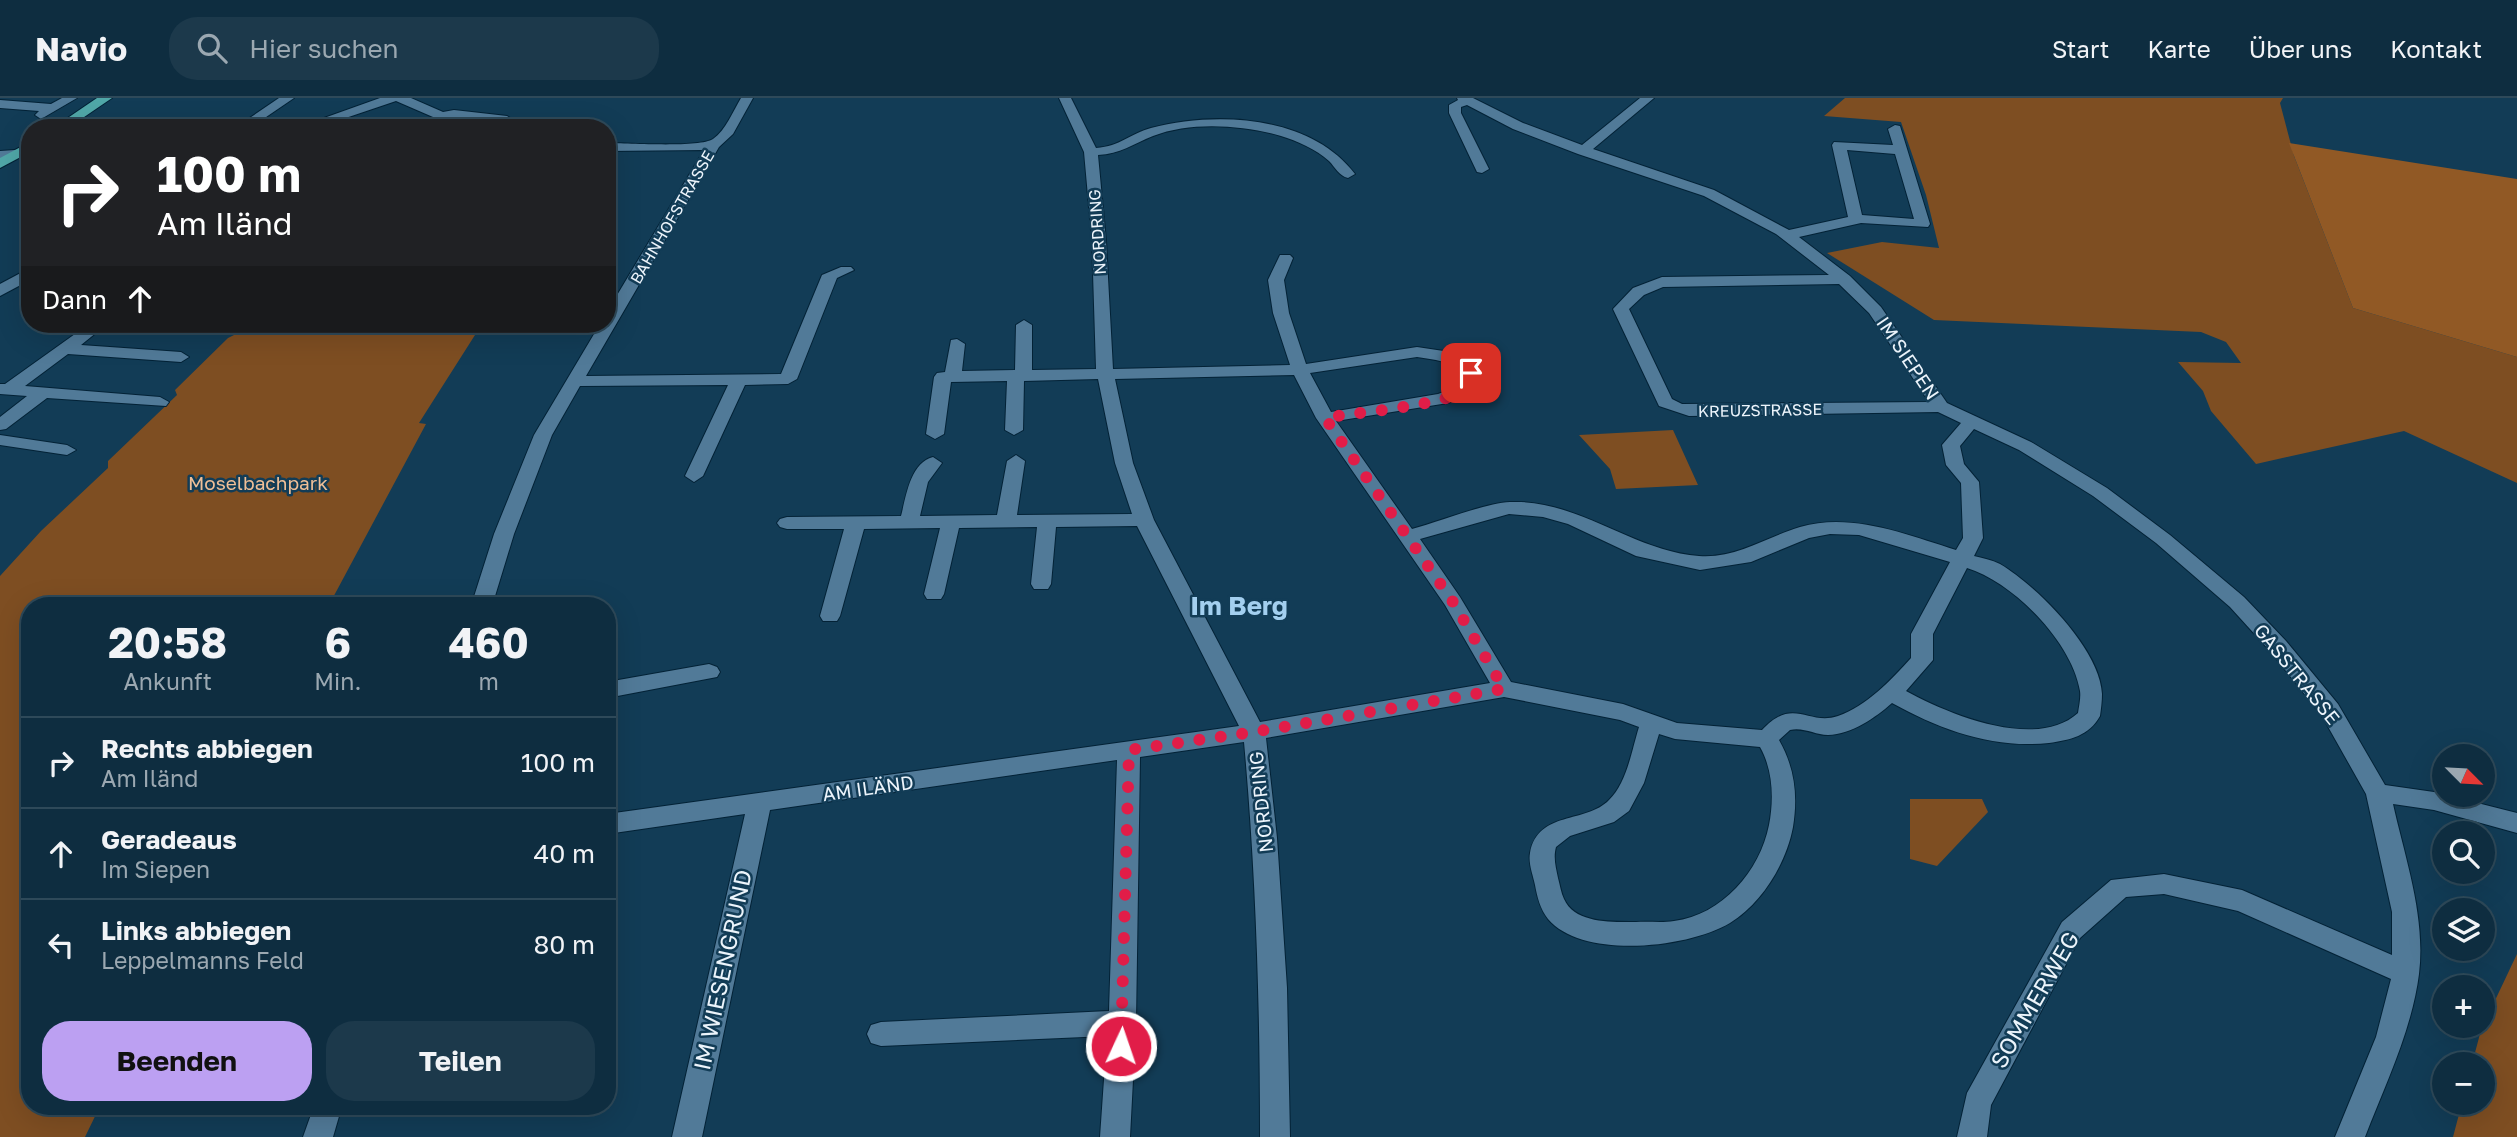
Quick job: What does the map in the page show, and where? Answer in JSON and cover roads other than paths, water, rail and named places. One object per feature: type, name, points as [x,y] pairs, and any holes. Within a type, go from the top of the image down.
[{"type":"main road","points":[[73,119],[106,98]]},
{"type":"main road","points":[[0,164],[21,155]]},
{"type":"street","points":[[34,119],[71,98]]},
{"type":"street","points":[[256,119],[288,98]]},
{"type":"street","points":[[329,119],[393,98]]},
{"type":"street","points":[[400,98],[442,116]]},
{"type":"street","name":"BAHNHOFSTRASSE","points":[[616,311],[714,145],[726,134],[747,98]]},
{"type":"street","name":"NORDRING","points":[[1065,98],[1091,152],[1099,241],[1105,372],[1124,463],[1144,520],[1254,732],[1265,838],[1274,988],[1275,1137]]},
{"type":"street","points":[[1583,151],[1648,98]]},
{"type":"street","points":[[1465,99],[1455,105],[1455,113],[1482,169]]},
{"type":"street","name":"IM SIEPEN","points":[[1465,99],[1518,126],[1709,193],[1787,235],[1823,260],[1875,310],[1941,407],[1972,421]]},
{"type":"street","points":[[0,104],[53,108]]},
{"type":"street","points":[[438,119],[454,114],[498,119]]},
{"type":"street","points":[[1091,152],[1118,149],[1153,132],[1200,124],[1248,126],[1285,132],[1308,141],[1338,159],[1348,174]]},
{"type":"street","points":[[1787,235],[1856,220],[1923,224],[1895,128]]},
{"type":"street","points":[[616,146],[675,148],[714,145]]},
{"type":"street","points":[[1856,220],[1839,145],[1901,150]]},
{"type":"street","points":[[0,155],[21,154]]},
{"type":"street","points":[[1285,258],[1276,280],[1281,313],[1300,370],[1325,418],[1453,602],[1504,689]]},
{"type":"street","points":[[575,381],[788,379],[830,275],[846,270]]},
{"type":"street","points":[[0,291],[21,278]]},
{"type":"street","name":"KREUZSTRASSE","points":[[1845,279],[1662,282],[1643,287],[1628,299],[1621,309],[1665,402],[1676,408],[1689,411],[1941,407]]},
{"type":"street","points":[[1014,430],[1024,325]]},
{"type":"street","points":[[4,389],[87,333]]},
{"type":"street","name":"BAHNHOFSTRASSE","points":[[484,597],[504,534],[543,435],[603,333]]},
{"type":"street","points":[[953,376],[957,344]]},
{"type":"street","points":[[65,349],[181,357]]},
{"type":"street","points":[[935,434],[943,377],[1300,370],[1417,352],[1451,357],[1462,363],[1471,373],[1467,389],[1442,399],[1325,418]]},
{"type":"street","points":[[694,476],[739,380]]},
{"type":"street","points":[[4,389],[160,402]]},
{"type":"street","points":[[0,425],[44,392]]},
{"type":"street","points":[[1767,739],[1781,723],[1798,720],[1829,726],[1865,712],[1892,693],[1922,660],[1922,634],[1973,538],[1970,482],[1955,465],[1951,445],[1972,421]]},
{"type":"street","name":"GASSTRASSE","points":[[1972,421],[2025,446],[2100,492],[2163,539],[2237,602],[2278,646],[2330,710],[2378,793],[2405,912],[2406,974],[2390,1037],[2350,1137]]},
{"type":"street","points":[[0,440],[67,450]]},
{"type":"street","points":[[1006,521],[1016,461]]},
{"type":"street","points":[[909,522],[919,481],[933,463]]},
{"type":"street","points":[[1409,536],[1509,508],[1544,510],[1575,520],[1643,551],[1700,563],[1744,557],[1805,532],[1830,527],[1858,529],[1990,568],[2038,603],[2080,661],[2091,692],[2089,716],[2072,730],[2035,737],[1988,733],[1923,711],[1892,693]]},
{"type":"street","points":[[787,523],[1144,520]]},
{"type":"street","points":[[1041,584],[1047,521]]},
{"type":"street","points":[[830,616],[856,522]]},
{"type":"street","points":[[934,594],[951,522]]},
{"type":"street","points":[[616,688],[709,672]]},
{"type":"street","points":[[1254,732],[1504,689],[1623,712],[1675,731],[1767,739]]},
{"type":"street","points":[[1651,723],[1626,795],[1618,808],[1602,817],[1558,830],[1545,841],[1541,857],[1551,902],[1559,914],[1575,925],[1603,933],[1677,932],[1715,918],[1745,897],[1767,866],[1781,835],[1784,802],[1780,764],[1767,739]]},
{"type":"street","name":"AM ILÄND","points":[[616,823],[1254,732]]},
{"type":"street","points":[[1115,1137],[1122,1023],[1129,750]]},
{"type":"street","points":[[2378,793],[2434,801],[2517,823]]},
{"type":"street","name":"IM WIESENGRUND","points":[[687,1137],[760,804]]},
{"type":"street","name":"SOMMERWEG","points":[[1972,1137],[1977,1103],[2071,930],[2120,887],[2164,884],[2242,901],[2406,974]]},
{"type":"street","points":[[881,1034],[1122,1023]]},
{"type":"street","points":[[318,1137],[325,1115]]},
{"type":"district","name":"Im Berg","points":[[1239,606]]},
{"type":"park label","name":"Moselbachpark","points":[[258,483]]}]
